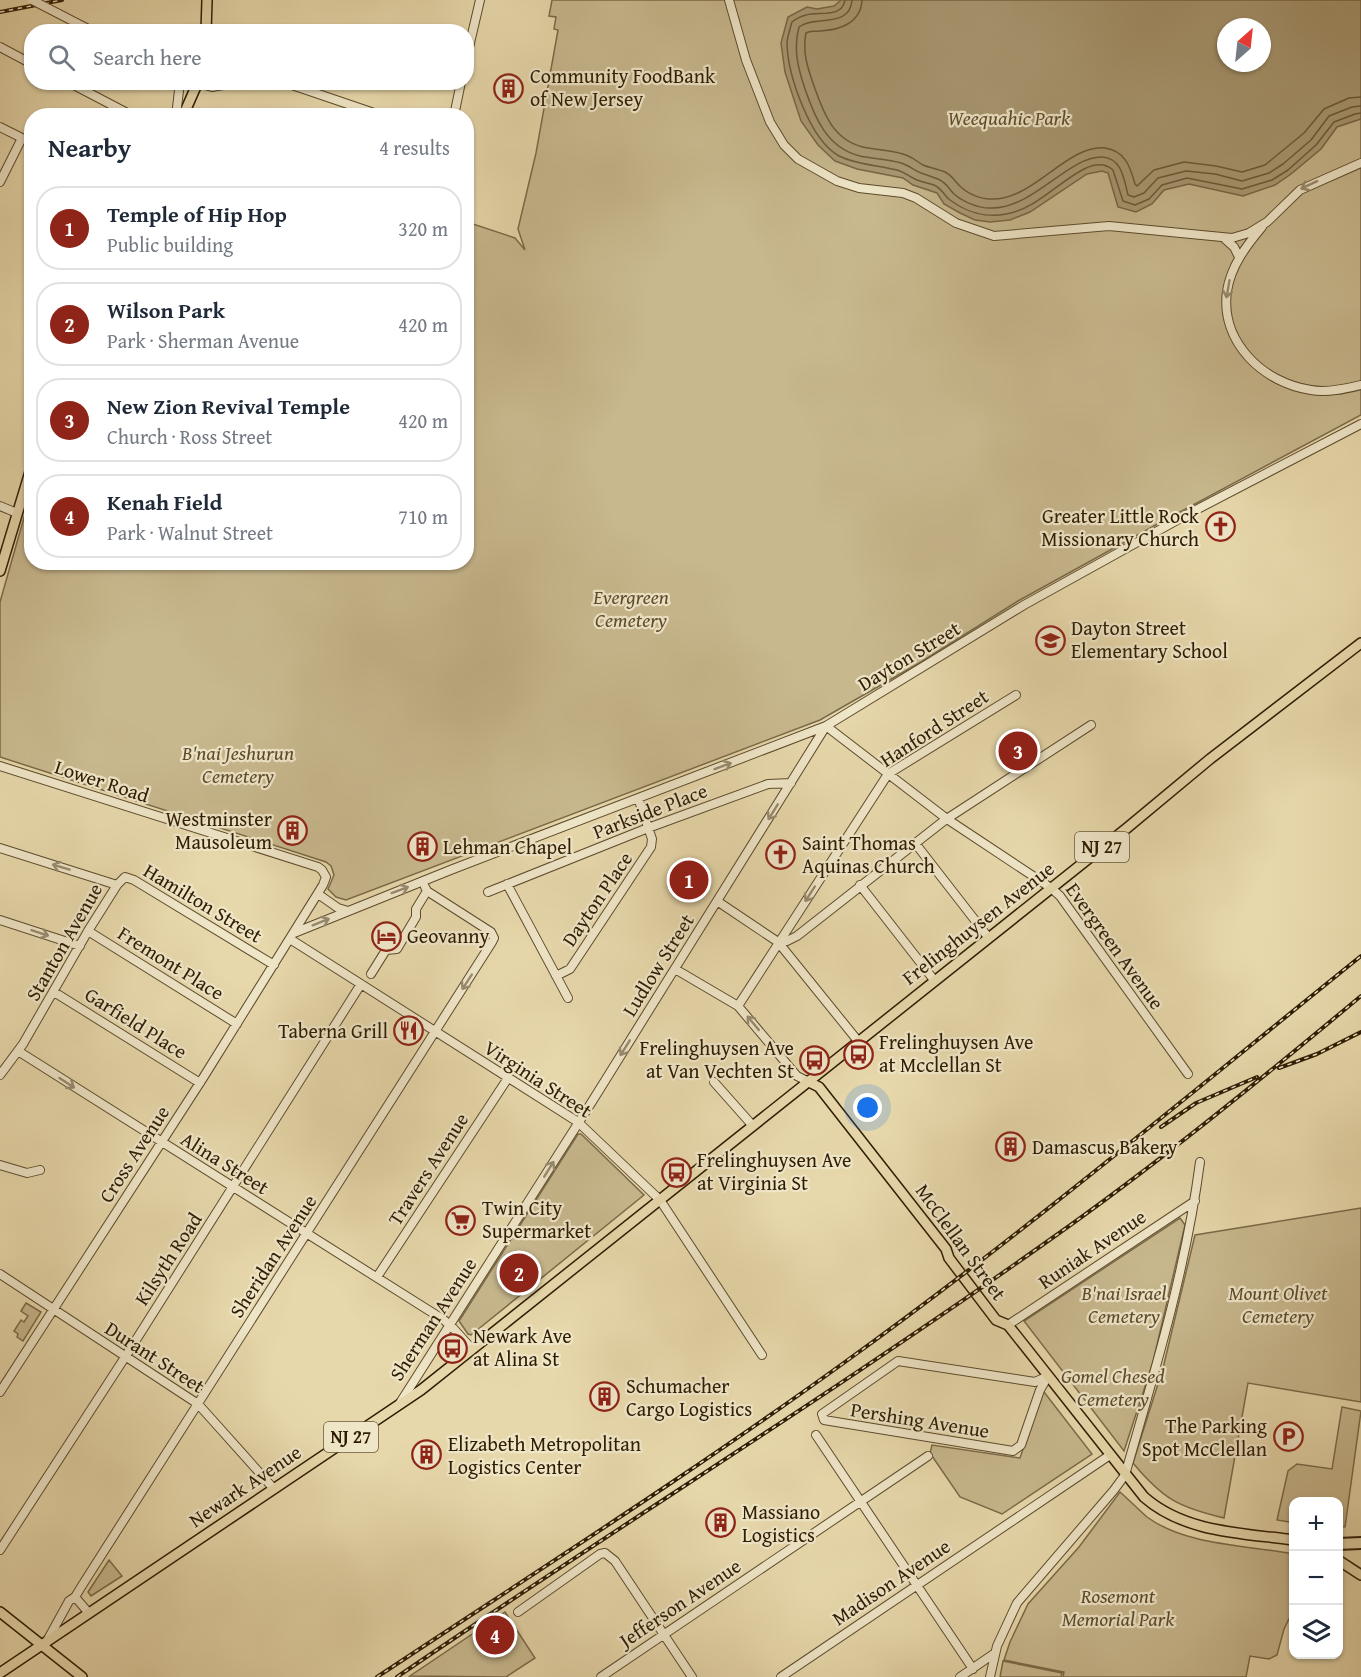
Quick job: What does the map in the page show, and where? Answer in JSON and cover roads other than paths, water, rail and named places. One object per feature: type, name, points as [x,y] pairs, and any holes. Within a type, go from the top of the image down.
[{"type":"highway","points":[[1343,1545],[1361,1543]]},
{"type":"main road","points":[[206,24],[207,0]]},
{"type":"main road","points":[[186,108],[193,90]]},
{"type":"main road","points":[[0,571],[24,491]]},
{"type":"main road","name":"Frelinghuysen Avenue","points":[[647,1211],[1210,759],[1361,644]]},
{"type":"main road","name":"McClellan Street","points":[[807,1081],[819,1087],[946,1248],[949,1258],[996,1320],[1008,1325],[1138,1491],[1151,1503],[1186,1523],[1289,1539]]},
{"type":"main road","name":"Newark Avenue","points":[[0,1673],[421,1390],[471,1348],[647,1211]]},
{"type":"main road","points":[[1343,1546],[1361,1549]]},
{"type":"main road","points":[[1343,1563],[1361,1575]]},
{"type":"main road","points":[[0,1612],[44,1643],[82,1677]]},
{"type":"street","points":[[32,0],[78,24]]},
{"type":"street","points":[[474,26],[480,0]]},
{"type":"street","points":[[729,0],[746,60],[770,122],[784,145],[798,159],[837,181],[859,188],[903,193],[916,198],[956,223],[994,236],[1108,226],[1225,239],[1240,236],[1267,222]]},
{"type":"street","points":[[0,47],[24,59]]},
{"type":"street","points":[[83,90],[118,108]]},
{"type":"street","points":[[177,108],[179,90]]},
{"type":"street","points":[[307,90],[359,108]]},
{"type":"street","points":[[456,108],[459,90]]},
{"type":"street","points":[[0,127],[22,138],[0,182]]},
{"type":"street","points":[[1361,163],[1300,189],[1267,222],[1239,257],[1227,291],[1229,323],[1238,343],[1256,366],[1275,379],[1302,389],[1325,391],[1361,385]]},
{"type":"street","points":[[1225,239],[1234,247],[1239,257]]},
{"type":"street","name":"Dayton Street","points":[[423,882],[826,726],[1035,600],[1232,491],[1361,424]]},
{"type":"street","points":[[0,506],[17,513]]},
{"type":"street","name":"Hanford Street","points":[[738,1006],[888,774],[1016,695]]},
{"type":"street","points":[[778,942],[797,936],[947,819],[1091,725]]},
{"type":"street","name":"Evergreen Avenue","points":[[826,726],[947,819],[1060,896],[1188,1074]]},
{"type":"street","name":"Ludlow Street","points":[[593,1100],[826,726]]},
{"type":"street","name":"Lower Road","points":[[0,766],[318,867],[326,877]]},
{"type":"street","name":"Parkside Place","points":[[488,892],[648,828],[768,784],[791,783]]},
{"type":"street","name":"Dayton Place","points":[[556,976],[570,969],[651,847],[652,839],[638,798]]},
{"type":"street","points":[[915,843],[988,937]]},
{"type":"street","points":[[0,848],[117,885]]},
{"type":"street","name":"Hamilton Street","points":[[117,885],[124,877],[134,880],[274,965]]},
{"type":"street","name":"Cross Avenue","points":[[0,1392],[200,1083],[318,894],[326,877]]},
{"type":"street","points":[[292,936],[423,882],[427,891],[416,909],[416,917],[397,949],[386,950],[371,974]]},
{"type":"street","points":[[507,884],[568,998]]},
{"type":"street","name":"Stanton Avenue","points":[[0,1076],[18,1051],[117,885]]},
{"type":"street","points":[[860,885],[934,980]]},
{"type":"street","name":"Sheridan Avenue","points":[[44,1643],[69,1600],[75,1597],[492,942],[494,938],[491,932],[427,891]]},
{"type":"street","points":[[318,894],[338,908],[348,911]]},
{"type":"street","points":[[717,901],[778,942],[858,1041]]},
{"type":"street","points":[[0,920],[80,946]]},
{"type":"street","name":"Fremont Place","points":[[88,931],[237,1024]]},
{"type":"street","name":"Virginia Street","points":[[292,936],[361,984],[578,1122],[660,1200],[762,1355]]},
{"type":"street","points":[[675,969],[738,1006],[797,1076],[807,1081]]},
{"type":"street","name":"Kilsyth Road","points":[[0,1550],[234,1188],[361,984]]},
{"type":"street","name":"Garfield Place","points":[[54,992],[200,1083]]},
{"type":"street","name":"Alina Street","points":[[18,1051],[377,1277],[450,1325],[471,1348]]},
{"type":"street","name":"Travers Avenue","points":[[377,1277],[508,1078]]},
{"type":"street","points":[[714,1082],[753,1126]]},
{"type":"street","name":"Sherman Avenue","points":[[398,1405],[593,1100]]},
{"type":"street","points":[[990,1677],[995,1653],[1017,1603],[1114,1490],[1125,1474],[1163,1345],[1179,1281],[1200,1162]]},
{"type":"street","points":[[0,1165],[27,1173],[40,1170]]},
{"type":"street","name":"Runiak Avenue","points":[[1008,1325],[1194,1201]]},
{"type":"street","name":"Durant Street","points":[[0,1274],[198,1404],[274,1489]]},
{"type":"street","name":"Pershing Avenue","points":[[898,1361],[1035,1382],[1048,1376],[1040,1390],[1021,1445],[1007,1451],[832,1422],[824,1420],[822,1414],[898,1361]]},
{"type":"street","points":[[816,1435],[972,1669]]},
{"type":"street","name":"Madison Avenue","points":[[781,1677],[1110,1455]]},
{"type":"street","name":"Jefferson Avenue","points":[[601,1677],[928,1456]]},
{"type":"street","points":[[518,1612],[600,1554],[605,1553],[615,1561],[692,1677]]},
{"type":"street","points":[[75,1597],[88,1612]]},
{"type":"street","points":[[960,1677],[995,1653]]},
{"type":"water","name":"Weequahic Park","points":[[841,0],[1361,0],[1361,119],[1337,127],[1321,149],[1275,185],[1243,196],[1189,184],[1164,190],[1152,204],[1136,212],[1118,207],[1108,173],[1102,171],[1087,174],[1030,212],[1010,220],[990,222],[975,220],[944,204],[937,193],[913,185],[903,178],[857,169],[835,161],[818,145],[801,121],[785,72],[781,43],[788,17],[807,7],[817,9],[834,6]]},
{"type":"railway","points":[[0,12],[62,0]]},
{"type":"railway","points":[[377,1677],[613,1522],[845,1362],[977,1264],[1361,956]]},
{"type":"railway","points":[[397,1677],[805,1407],[1048,1241],[1207,1122],[1361,996]]},
{"type":"railway","points":[[1279,1068],[1317,1054],[1361,1032]]},
{"type":"railway","points":[[1161,1127],[1196,1103],[1257,1077]]},
{"type":"place","name":"Community FoodBank of New Jersey","points":[[509,88]]},
{"type":"place","name":"Greater Little Rock Missionary Church","points":[[1220,527]]},
{"type":"place","name":"Dayton Street Elementary School","points":[[1050,640]]},
{"type":"place","name":"New Zion Revival Temple","points":[[1018,751]]},
{"type":"place","name":"Westminster Mausoleum","points":[[293,830]]},
{"type":"place","name":"Lehman Chapel","points":[[422,847]]},
{"type":"place","name":"Saint Thomas Aquinas Church","points":[[781,854]]},
{"type":"place","name":"Temple of Hip Hop","points":[[689,880]]},
{"type":"place","name":"Geovanny","points":[[386,936]]},
{"type":"place","name":"Taberna Grill","points":[[409,1031]]},
{"type":"place","name":"Frelinghuysen Ave at Mcclellan St","points":[[858,1054]]},
{"type":"place","name":"Frelinghuysen Ave at Van Vechten St","points":[[815,1060]]},
{"type":"place","name":"Damascus Bakery","points":[[1011,1147]]},
{"type":"place","name":"Frelinghuysen Ave at Virginia St","points":[[676,1172]]},
{"type":"place","name":"Twin City Supermarket","points":[[461,1220]]},
{"type":"place","name":"Wilson Park","points":[[519,1273]]},
{"type":"place","name":"Newark Ave at Alina St","points":[[452,1348]]},
{"type":"place","name":"Schumacher Cargo Logistics","points":[[605,1397]]},
{"type":"place","name":"The Parking Spot McClellan","points":[[1288,1437]]},
{"type":"place","name":"Elizabeth Metropolitan Logistics Center","points":[[427,1455]]},
{"type":"place","name":"Massiano Logistics","points":[[721,1523]]},
{"type":"place","name":"Kenah Field","points":[[495,1635]]},
{"type":"park label","name":"Evergreen Cemetery","points":[[631,608]]},
{"type":"park label","name":"B'nai Jeshurun Cemetery","points":[[238,764]]},
{"type":"park label","name":"B'nai Israel Cemetery","points":[[1124,1304]]},
{"type":"park label","name":"Mount Olivet Cemetery","points":[[1278,1304]]},
{"type":"park label","name":"Gomel Chesed Cemetery","points":[[1113,1388]]},
{"type":"park label","name":"Rosemont Memorial Park","points":[[1118,1608]]}]
